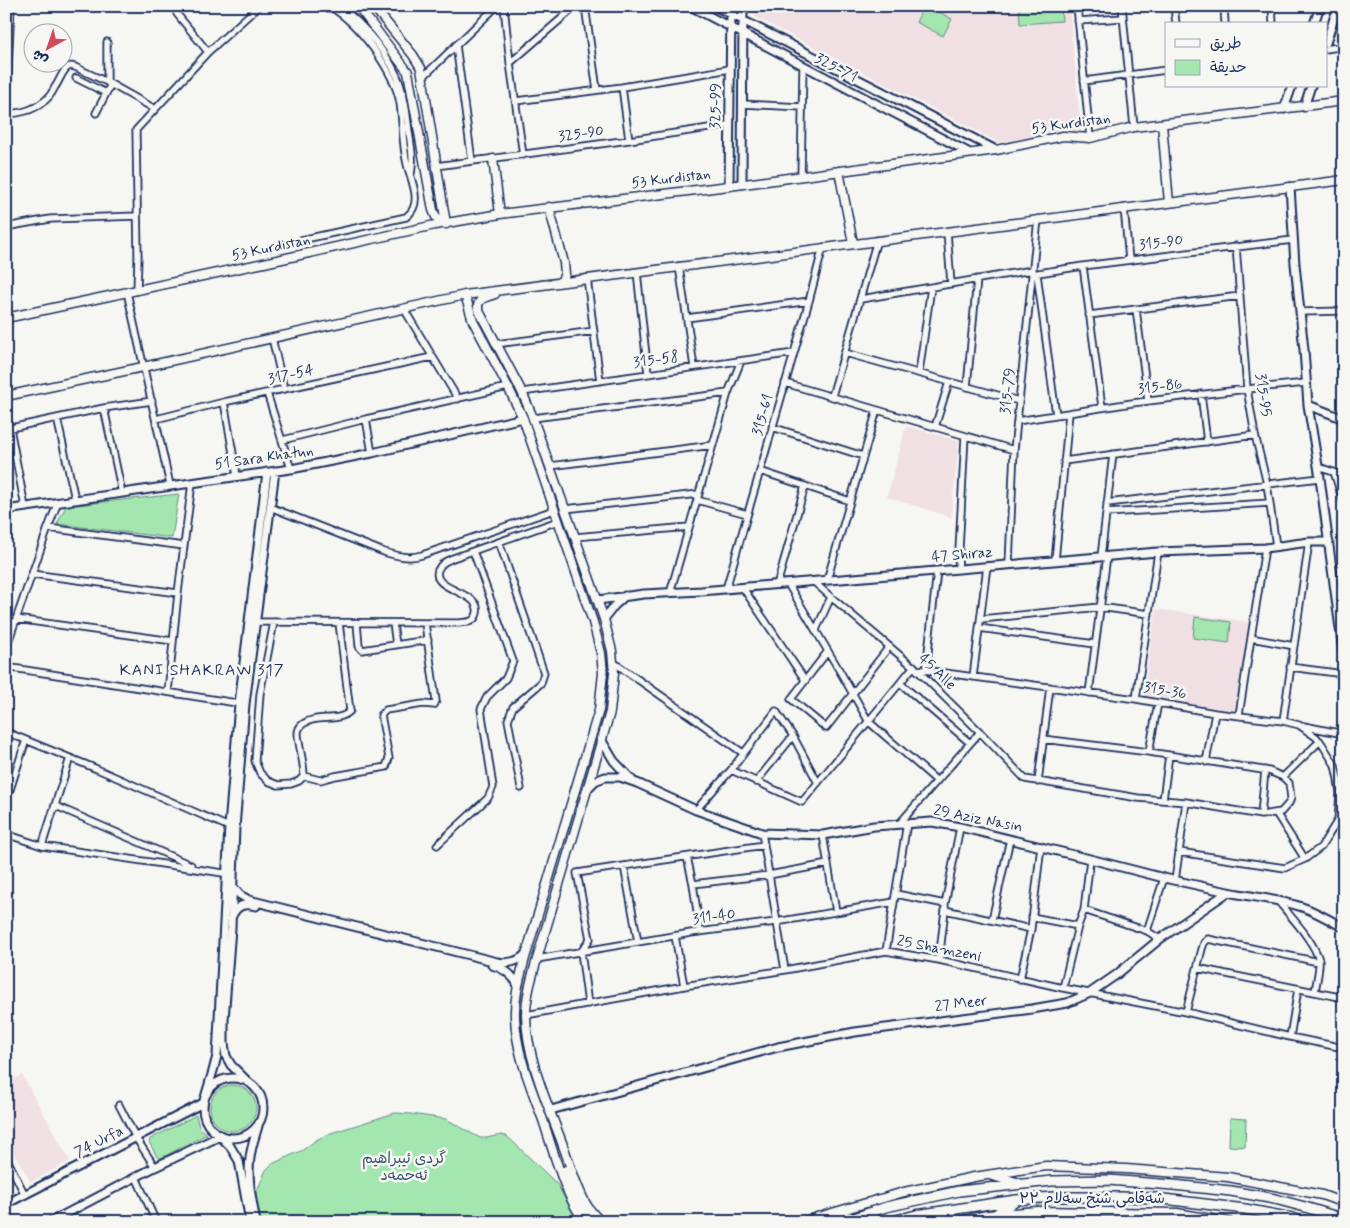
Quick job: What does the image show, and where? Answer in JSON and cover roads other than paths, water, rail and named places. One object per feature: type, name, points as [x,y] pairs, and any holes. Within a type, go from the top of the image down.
[{"type":"main road","points":[[358,6],[408,72],[433,210],[436,217],[446,224]]},
{"type":"main road","points":[[372,6],[421,68],[446,224]]},
{"type":"main road","name":"53 Kurdistan","points":[[6,318],[434,225],[500,214],[729,186],[996,150],[1063,136],[1090,138],[1134,127],[1344,101]]},
{"type":"main road","points":[[1162,124],[1169,203]]},
{"type":"main road","points":[[493,159],[500,214]]},
{"type":"main road","points":[[840,170],[853,244]]},
{"type":"main road","points":[[6,396],[465,295],[501,289],[1344,180]]},
{"type":"main road","points":[[549,207],[564,263],[565,274],[559,282]]},
{"type":"main road","points":[[501,289],[480,301],[478,307],[482,318],[522,392],[533,418],[598,600],[612,651],[614,673],[610,712],[529,987],[526,1015],[527,1033],[538,1089],[568,1178],[583,1209],[595,1222]]},
{"type":"main road","points":[[465,295],[474,321],[523,418],[594,622],[603,673],[602,691],[594,731],[526,954],[518,985],[515,1016],[516,1034],[522,1059],[565,1183],[577,1211],[585,1222]]},
{"type":"main road","points":[[474,321],[477,317],[482,318]]},
{"type":"main road","points":[[575,569],[585,566]]},
{"type":"main road","points":[[551,869],[562,872]]},
{"type":"main road","points":[[533,1058],[575,1179],[587,1205],[601,1222]]},
{"type":"main road","points":[[804,1222],[904,1192],[974,1177],[1046,1166],[1214,1175],[1316,1194],[1344,1203]]},
{"type":"main road","points":[[991,1175],[1023,1184]]},
{"type":"main road","points":[[842,1222],[886,1207],[959,1191],[1023,1184],[1108,1180],[1231,1191],[1275,1199],[1344,1219]]},
{"type":"main road","points":[[1206,1188],[1212,1195],[1210,1201],[1206,1204]]},
{"type":"main road","points":[[1229,1207],[1224,1202],[1224,1198],[1231,1191]]},
{"type":"main road","points":[[888,1222],[916,1215],[1016,1200],[1053,1197],[1120,1197],[1156,1198],[1229,1207],[1292,1218],[1304,1222]]},
{"type":"main road","points":[[995,1215],[1016,1200]]},
{"type":"main road","name":"شەقامی شێخ سەلام ٣٣","points":[[957,1222],[1037,1210],[1177,1213],[1229,1222]]},
{"type":"main road","points":[[819,1217],[856,1217]]},
{"type":"street","points":[[6,108],[11,6]]},
{"type":"street","points":[[137,291],[136,130],[208,52],[259,6]]},
{"type":"street","points":[[329,6],[352,20]]},
{"type":"street","points":[[301,240],[406,217],[411,214],[416,204],[411,174],[406,162],[400,102],[392,78],[379,56],[339,6]]},
{"type":"street","points":[[422,77],[497,6]]},
{"type":"street","points":[[504,6],[523,155]]},
{"type":"street","points":[[510,63],[576,6]]},
{"type":"street","points":[[585,6],[598,90]]},
{"type":"street","name":"325-71","points":[[690,6],[970,153]]},
{"type":"street","name":"325-71","points":[[715,6],[731,10],[743,19],[996,150]]},
{"type":"street","points":[[742,184],[743,6]]},
{"type":"street","points":[[1076,6],[1090,138]]},
{"type":"street","points":[[1122,6],[1134,127]]},
{"type":"street","points":[[1174,6],[1176,22]]},
{"type":"street","points":[[1224,6],[1225,22]]},
{"type":"street","points":[[1272,6],[1273,22]]},
{"type":"street","points":[[1315,22],[1320,6]]},
{"type":"street","points":[[1328,37],[1338,6]]},
{"type":"street","name":"325-99","points":[[729,186],[731,10]]},
{"type":"street","points":[[177,14],[208,52]]},
{"type":"street","points":[[1078,21],[1123,18]]},
{"type":"street","points":[[96,113],[109,83],[107,42]]},
{"type":"street","points":[[456,45],[472,161]]},
{"type":"street","points":[[1328,49],[1344,46]]},
{"type":"street","points":[[801,176],[803,66]]},
{"type":"street","points":[[6,114],[26,112],[44,102],[53,92],[68,67],[75,67],[109,83],[155,109]]},
{"type":"street","points":[[516,101],[730,69]]},
{"type":"street","points":[[1084,81],[1165,70]]},
{"type":"street","points":[[76,78],[106,93]]},
{"type":"street","points":[[622,86],[629,140]]},
{"type":"street","points":[[1284,109],[1291,88]]},
{"type":"street","points":[[1304,107],[1310,88]]},
{"type":"street","points":[[742,104],[802,107]]},
{"type":"street","name":"325-90","points":[[436,166],[729,125]]},
{"type":"street","points":[[729,170],[735,173],[742,171]]},
{"type":"street","points":[[1290,187],[1308,404],[1319,467],[1344,659]]},
{"type":"street","points":[[1124,208],[1129,260]]},
{"type":"street","points":[[6,227],[50,219],[137,216]]},
{"type":"street","name":"315-79","points":[[1008,564],[1014,450],[1038,220]]},
{"type":"street","points":[[947,231],[951,284]]},
{"type":"street","points":[[832,396],[877,240]]},
{"type":"street","name":"315-90","points":[[861,299],[977,279],[1293,240]]},
{"type":"street","name":"315-95","points":[[1236,246],[1247,389],[1255,436],[1267,484],[1276,546]]},
{"type":"street","name":"315-61","points":[[726,589],[823,248]]},
{"type":"street","points":[[679,266],[694,367]]},
{"type":"street","points":[[1082,266],[1102,407]]},
{"type":"street","points":[[637,272],[648,374]]},
{"type":"street","points":[[1034,272],[1056,415]]},
{"type":"street","points":[[587,278],[600,381]]},
{"type":"street","points":[[967,387],[977,279]]},
{"type":"street","points":[[919,373],[931,287]]},
{"type":"street","points":[[128,292],[170,486]]},
{"type":"street","points":[[1089,315],[1240,296]]},
{"type":"street","points":[[687,318],[809,301]]},
{"type":"street","points":[[404,309],[458,399]]},
{"type":"street","points":[[1136,309],[1148,401]]},
{"type":"street","points":[[1300,312],[1344,311]]},
{"type":"street","points":[[496,344],[594,331]]},
{"type":"street","points":[[272,338],[284,389]]},
{"type":"street","name":"315-58","points":[[522,392],[794,353]]},
{"type":"street","points":[[845,353],[1019,401]]},
{"type":"street","name":"317-54","points":[[156,419],[224,402],[432,357]]},
{"type":"street","points":[[670,593],[728,393],[741,361]]},
{"type":"street","points":[[934,427],[949,382]]},
{"type":"street","points":[[785,383],[1014,450]]},
{"type":"street","name":"315-86","points":[[1017,421],[1102,407],[1306,383]]},
{"type":"street","points":[[282,440],[508,387]]},
{"type":"street","points":[[267,393],[291,470]]},
{"type":"street","points":[[533,418],[728,393]]},
{"type":"street","points":[[1201,394],[1207,442]]},
{"type":"street","points":[[25,507],[8,429],[104,408],[152,401]]},
{"type":"street","points":[[224,402],[237,476]]},
{"type":"street","points":[[1308,404],[1344,419]]},
{"type":"street","points":[[104,408],[122,493]]},
{"type":"street","points":[[827,580],[877,410]]},
{"type":"street","points":[[1055,561],[1069,413]]},
{"type":"street","points":[[57,418],[75,499]]},
{"type":"street","name":"51 Sara Khatun","points":[[7,511],[75,499],[291,470],[523,418]]},
{"type":"street","points":[[366,419],[372,453]]},
{"type":"street","points":[[772,427],[864,456]]},
{"type":"street","points":[[958,569],[965,436]]},
{"type":"street","points":[[1064,461],[1255,436]]},
{"type":"street","points":[[550,466],[713,445]]},
{"type":"street","points":[[1089,692],[1100,607],[1106,512],[1113,454]]},
{"type":"street","points":[[1319,467],[1344,476]]},
{"type":"street","points":[[250,1222],[239,1160],[230,1146],[206,1122],[203,1113],[203,1103],[215,1066],[242,704],[275,471]]},
{"type":"street","points":[[760,471],[850,501]]},
{"type":"street","points":[[253,622],[267,472]]},
{"type":"street","points":[[1334,472],[1344,504]]},
{"type":"street","points":[[1107,504],[1320,478]]},
{"type":"street","points":[[168,692],[192,483]]},
{"type":"street","points":[[777,585],[805,486]]},
{"type":"street","points":[[565,509],[698,497],[747,514]]},
{"type":"street","points":[[6,648],[58,502]]},
{"type":"street","points":[[1106,512],[1270,503]]},
{"type":"street","points":[[270,507],[384,552],[411,557],[422,555],[554,510]]},
{"type":"street","points":[[253,622],[466,622],[474,619],[477,611],[474,603],[464,594],[442,584],[439,580],[437,573],[444,562],[558,521]]},
{"type":"street","points":[[575,537],[689,526]]},
{"type":"street","points":[[48,528],[184,546]]},
{"type":"street","points":[[499,542],[544,674],[541,683],[514,707],[508,720],[521,788]]},
{"type":"street","points":[[1283,721],[1309,542]]},
{"type":"street","name":"47 Shiraz","points":[[598,600],[644,594],[744,588],[1104,556],[1265,548],[1309,542],[1329,542]]},
{"type":"street","points":[[1239,715],[1265,548]]},
{"type":"street","points":[[437,845],[488,798],[493,787],[481,709],[487,697],[506,678],[513,661],[473,551]]},
{"type":"street","points":[[1136,699],[1158,552]]},
{"type":"street","points":[[973,677],[988,566]]},
{"type":"street","points":[[926,670],[937,570]]},
{"type":"street","points":[[32,574],[178,593]]},
{"type":"street","name":"45 Alle","points":[[814,582],[915,668],[1025,779],[1138,798],[1186,802],[1261,815],[1276,813]]},
{"type":"street","points":[[788,584],[869,722],[937,781]]},
{"type":"street","points":[[744,588],[805,680]]},
{"type":"street","points":[[604,618],[626,596]]},
{"type":"street","points":[[816,630],[831,597]]},
{"type":"street","points":[[981,619],[1100,607],[1149,614]]},
{"type":"street","points":[[16,619],[173,641]]},
{"type":"street","points":[[274,622],[260,694],[255,761],[260,773],[278,785],[291,784],[299,781],[304,776],[298,732],[302,725],[310,721],[346,715],[350,710],[338,622]]},
{"type":"street","points":[[393,622],[396,645]]},
{"type":"street","points":[[357,623],[359,646],[362,650],[428,640]]},
{"type":"street","points":[[304,776],[320,780],[386,767],[389,758],[381,715],[386,710],[423,704],[434,705],[436,701],[425,623]]},
{"type":"street","points":[[980,628],[1095,644]]},
{"type":"street","points":[[1251,638],[1294,646]]},
{"type":"street","points":[[828,651],[791,699],[826,728],[889,647]]},
{"type":"street","points":[[613,662],[743,753]]},
{"type":"street","points":[[6,667],[242,704]]},
{"type":"street","points":[[1290,667],[1344,674]]},
{"type":"street","points":[[731,770],[802,802],[900,683],[915,668]]},
{"type":"street","name":"315-36","points":[[915,668],[1089,692],[1299,725],[1320,741],[1335,765],[1340,793],[1338,820],[1320,847],[1305,859]]},
{"type":"street","points":[[900,683],[970,743]]},
{"type":"street","points":[[1038,782],[1050,687]]},
{"type":"street","points":[[1149,752],[1158,703]]},
{"type":"street","points":[[696,810],[731,770],[776,711],[793,736],[818,783]]},
{"type":"street","points":[[1206,762],[1215,713]]},
{"type":"street","points":[[1299,725],[1344,734]]},
{"type":"street","points":[[6,732],[232,827]]},
{"type":"street","points":[[899,824],[980,732]]},
{"type":"street","points":[[756,782],[793,736]]},
{"type":"street","points":[[1043,739],[1149,752],[1265,770],[1282,777],[1289,784],[1291,798],[1289,803],[1280,812],[1276,813],[1305,859],[1285,868],[1178,852]]},
{"type":"street","points":[[6,802],[26,740]]},
{"type":"street","name":"29 Aziz Nasin","points":[[602,741],[619,767],[636,783]]},
{"type":"street","points":[[1282,777],[1320,741]]},
{"type":"street","points":[[1163,800],[1169,755]]},
{"type":"street","points":[[42,846],[70,758]]},
{"type":"street","points":[[1261,815],[1265,770]]},
{"type":"street","name":"29 Aziz Nasin","points":[[587,789],[595,781],[610,776],[620,777],[696,810],[762,833],[823,835],[874,826],[932,822],[1041,846],[1175,881],[1228,892]]},
{"type":"street","points":[[1175,881],[1186,802]]},
{"type":"street","points":[[56,806],[200,869]]},
{"type":"street","points":[[886,951],[907,823]]},
{"type":"street","points":[[938,960],[945,907],[960,827]]},
{"type":"street","points":[[762,833],[785,970]]},
{"type":"street","points":[[6,834],[42,846],[230,874]]},
{"type":"street","points":[[823,835],[836,912]]},
{"type":"street","points":[[992,920],[1010,839]]},
{"type":"street","points":[[588,1004],[581,952],[590,939],[577,873],[764,845]]},
{"type":"street","points":[[1020,978],[1031,929],[1041,846]]},
{"type":"street","points":[[687,857],[700,932]]},
{"type":"street","points":[[1063,988],[1078,926],[1084,910],[1090,859]]},
{"type":"street","points":[[693,884],[769,875],[828,864]]},
{"type":"street","points":[[624,866],[638,942]]},
{"type":"street","points":[[230,874],[233,887],[232,917],[224,1020],[224,1051],[229,1062],[255,1088],[261,1097],[262,1112],[251,1148],[249,1167],[256,1222]]},
{"type":"street","points":[[1147,931],[1164,878]]},
{"type":"street","points":[[233,887],[240,895],[249,900],[497,962],[512,962],[519,960],[526,954]]},
{"type":"street","points":[[1228,892],[1291,904],[1327,918],[1344,928]]},
{"type":"street","name":"27 Meer","points":[[550,1110],[778,1047],[855,1032],[1067,1003],[1090,993],[1116,975],[1160,939],[1228,892]]},
{"type":"street","points":[[896,894],[1031,929]]},
{"type":"street","points":[[1278,901],[1306,936],[1319,962],[1314,992]]},
{"type":"street","name":"311-40","points":[[537,959],[894,902]]},
{"type":"street","points":[[232,917],[241,905],[254,905],[502,968],[510,973],[518,985]]},
{"type":"street","points":[[1084,910],[1147,931],[1160,939]]},
{"type":"street","points":[[1032,917],[1078,926]]},
{"type":"street","points":[[675,936],[684,986]]},
{"type":"street","points":[[1186,1012],[1204,943],[1208,939],[1319,962]]},
{"type":"street","name":"25 Shamzeni","points":[[526,1015],[886,951],[938,960],[1063,988],[1186,1012],[1344,1048]]},
{"type":"street","points":[[1197,968],[1344,998]]},
{"type":"street","points":[[1290,1037],[1298,989]]},
{"type":"street","points":[[206,1094],[212,1086],[224,1079],[239,1079],[248,1082]]},
{"type":"street","name":"74 Urfa","points":[[6,1204],[203,1103]]},
{"type":"street","points":[[118,1105],[155,1167]]},
{"type":"street","points":[[50,1222],[61,1219],[155,1167],[220,1136],[236,1138],[245,1136],[254,1130],[260,1122]]},
{"type":"street","points":[[6,1157],[25,1195]]},
{"type":"street","points":[[136,1177],[156,1222]]},
{"type":"street","points":[[1096,1222],[1097,1211]]},
{"type":"district","name":"KANI SHAKRAW 317","points":[[202,670]]},
{"type":"park label","name":"گردی ئیبراھیم ئەحمەد","points":[[404,1168]]}]
